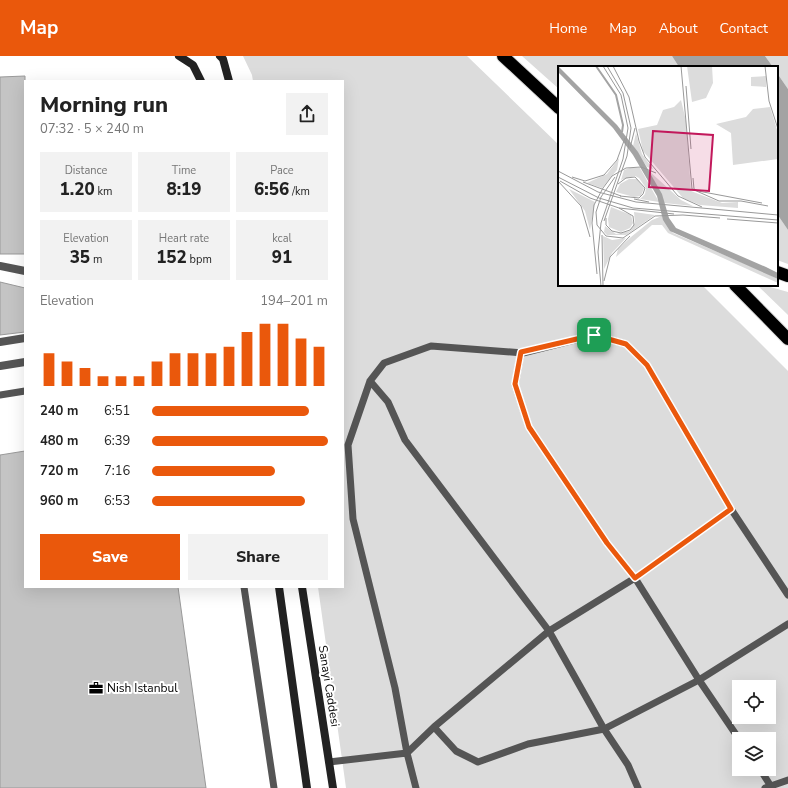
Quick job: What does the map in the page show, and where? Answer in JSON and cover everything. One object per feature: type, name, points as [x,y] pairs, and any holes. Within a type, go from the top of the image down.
[{"type":"highway","points":[[503,56],[558,107]]},
{"type":"highway","points":[[778,272],[788,276]]},
{"type":"highway","points":[[736,286],[788,338]]},
{"type":"main road","points":[[180,56],[193,65],[200,80]]},
{"type":"main road","points":[[220,56],[223,59],[229,80]]},
{"type":"main road","points":[[279,588],[307,788]]},
{"type":"main road","name":"Sanayi Caddesi","points":[[302,588],[333,788]]},
{"type":"street","points":[[0,266],[24,271]]},
{"type":"street","points":[[0,342],[24,338]]},
{"type":"street","points":[[0,366],[24,362]]},
{"type":"lane","points":[[416,788],[394,688],[353,519],[348,445],[370,381],[384,363],[431,346],[521,352],[594,335],[626,344],[647,365],[731,509],[788,595]]},
{"type":"lane","points":[[521,352],[515,384],[529,427],[607,543],[635,578],[699,680],[734,732]]},
{"type":"lane","points":[[370,381],[388,402],[405,440],[548,631],[604,729],[628,765],[638,788]]},
{"type":"lane","points":[[0,395],[24,391]]},
{"type":"lane","points":[[329,762],[407,752],[434,727],[548,631],[635,578],[731,509]]},
{"type":"lane","points":[[244,588],[274,788]]},
{"type":"lane","points":[[434,727],[456,751],[478,762],[528,744],[604,729],[699,680],[788,624]]},
{"type":"lane","points":[[764,776],[770,787],[788,780]]},
{"type":"shaded area","points":[[243,56],[467,56],[558,144],[558,286],[703,286],[788,371],[788,788],[346,788],[318,588],[344,588],[344,80],[253,80]]},
{"type":"shaded area","points":[[522,56],[672,56],[678,66],[558,66],[558,88]]},
{"type":"shaded area","points":[[672,56],[765,56],[772,66],[678,66]]},
{"type":"shaded area","points":[[765,56],[788,56],[788,89],[778,74],[778,66],[772,66]]},
{"type":"shaded area","points":[[778,74],[788,89],[788,230],[778,215]]},
{"type":"shaded area","points":[[778,215],[788,230],[788,264],[778,260]]},
{"type":"shaded area","points":[[758,286],[767,286],[788,292],[788,315]]},
{"type":"building","points":[[25,76],[24,254],[0,254],[0,77]]},
{"type":"building","points":[[0,282],[24,288],[24,332],[0,335]]},
{"type":"building","name":"Nish Istanbul","points":[[24,451],[24,588],[178,588],[206,788],[0,788],[0,455]]},
{"type":"place","name":"Nish Istanbul","points":[[96,688]]},
{"type":"route","points":[[594,335],[626,344],[647,365],[731,509],[635,578],[607,543],[529,427],[515,384],[521,352],[594,335]]}]
